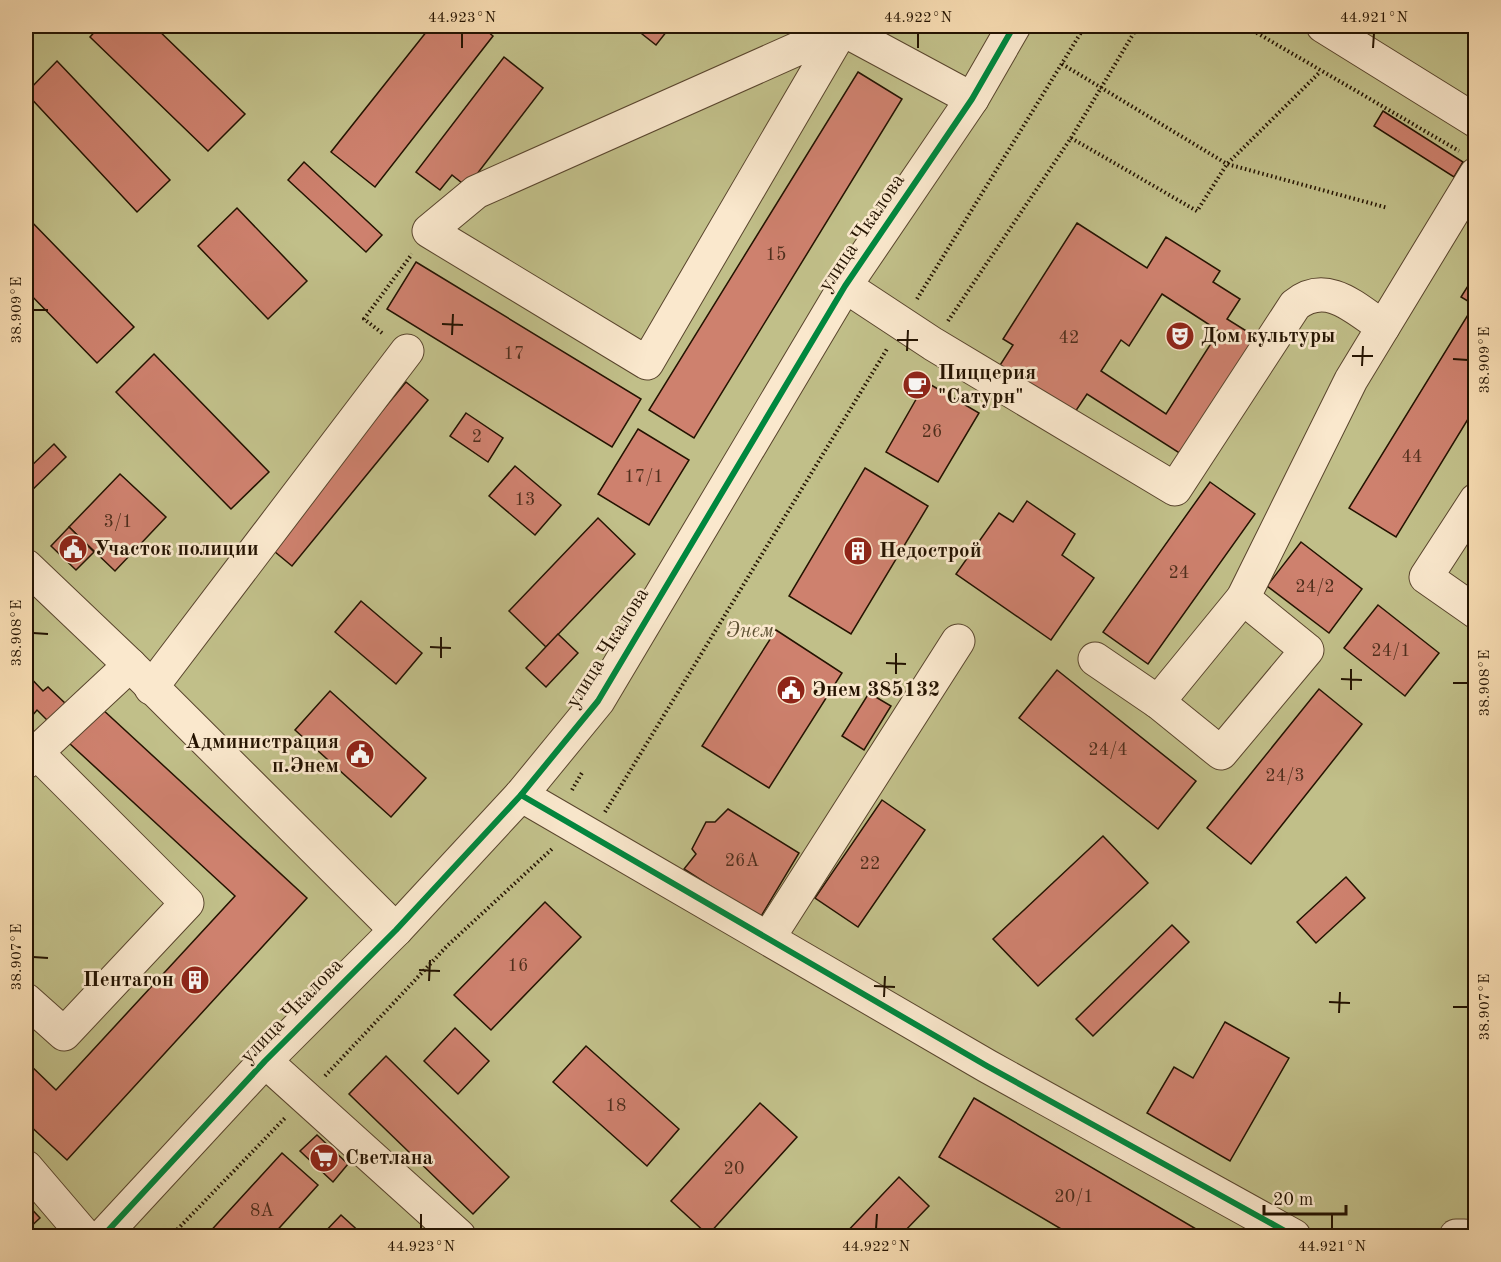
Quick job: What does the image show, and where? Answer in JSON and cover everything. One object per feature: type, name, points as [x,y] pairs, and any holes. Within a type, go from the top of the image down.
[{"type":"street","name":"улица Чкалова","points":[[103,1236],[265,1061],[396,930],[520,795],[598,701],[845,285],[972,99],[1014,26]]},
{"type":"street","points":[[1323,26],[1476,121]]},
{"type":"street","points":[[842,29],[972,99]]},
{"type":"street","points":[[842,29],[647,363],[429,231],[476,192],[842,29]]},
{"type":"street","points":[[1158,702],[1243,598],[1351,380],[1383,327],[1470,164]]},
{"type":"street","points":[[845,285],[933,344],[1176,489],[1295,305],[1306,296],[1337,296],[1383,327]]},
{"type":"street","points":[[26,1000],[64,1034],[187,903],[31,757],[141,677],[407,351]]},
{"type":"street","points":[[1476,500],[1426,577],[1476,612]]},
{"type":"street","points":[[26,566],[396,930]]},
{"type":"street","points":[[1095,659],[1158,702],[1221,753],[1306,650],[1243,598]]},
{"type":"street","points":[[769,937],[958,641]]},
{"type":"street","points":[[520,795],[769,937],[987,1066],[1294,1236]]},
{"type":"street","points":[[265,1061],[459,1236]]},
{"type":"street","points":[[26,1167],[85,1236]]},
{"type":"street","points":[[1456,1236],[1464,1236]]},
{"type":"path","points":[[933,344],[1071,138],[1138,26]]},
{"type":"path","points":[[1245,26],[1470,164]]},
{"type":"path","points":[[1062,64],[1102,86],[1227,164],[1388,208]]},
{"type":"path","points":[[1071,138],[1197,211],[1227,164],[1320,72]]},
{"type":"path","points":[[407,351],[364,319],[429,231]]},
{"type":"green space","name":"Энем","points":[[26,26],[1475,26],[1475,1236],[26,1236]]},
{"type":"building","points":[[100,26],[154,26],[245,114],[208,151],[90,37]]},
{"type":"building","points":[[431,26],[481,26],[493,36],[375,187],[331,152]]},
{"type":"building","points":[[632,26],[671,26],[656,45]]},
{"type":"building","points":[[504,57],[543,88],[467,187],[452,175],[440,190],[416,172]]},
{"type":"building","points":[[57,61],[170,180],[137,212],[26,93]]},
{"type":"building","points":[[858,72],[902,99],[694,438],[649,410]]},
{"type":"building","points":[[1383,111],[1463,162],[1454,177],[1374,126]]},
{"type":"building","points":[[304,162],[382,235],[366,252],[288,180]]},
{"type":"building","points":[[237,208],[307,281],[268,319],[198,246]]},
{"type":"building","points":[[26,216],[134,327],[97,363],[26,290]]},
{"type":"building","points":[[1077,223],[1147,268],[1166,237],[1220,271],[1213,282],[1240,299],[1227,319],[1256,337],[1181,454],[1087,394],[1069,421],[995,373],[1013,345],[1003,339]],"holes":[[[1162,294],[1219,331],[1166,414],[1101,371],[1121,340],[1129,346]]]},
{"type":"building","points":[[416,262],[641,399],[612,447],[387,309]]},
{"type":"building","points":[[1476,273],[1476,306],[1461,297]]},
{"type":"building","points":[[1474,305],[1476,406],[1396,537],[1349,508]]},
{"type":"building","points":[[154,354],[269,472],[231,509],[116,392]]},
{"type":"building","points":[[406,382],[428,400],[292,566],[269,547]]},
{"type":"building","points":[[926,382],[979,413],[938,482],[886,452]]},
{"type":"building","points":[[466,413],[503,438],[488,462],[450,436]]},
{"type":"building","points":[[638,429],[689,460],[649,525],[598,494]]},
{"type":"building","points":[[54,444],[66,457],[26,496],[26,471]]},
{"type":"building","points":[[515,466],[561,505],[535,535],[489,496]]},
{"type":"building","name":"Недострой","points":[[865,468],[928,506],[851,634],[789,596]]},
{"type":"building","points":[[120,474],[166,517],[115,571],[69,527]]},
{"type":"building","points":[[1210,482],[1255,514],[1148,664],[1103,632]]},
{"type":"building","points":[[1027,501],[1075,534],[1062,555],[1094,578],[1051,640],[956,574],[999,513],[1013,522]]},
{"type":"building","points":[[598,518],[635,554],[546,647],[509,611]]},
{"type":"building","name":"Участок полиции","points":[[69,527],[94,552],[76,570],[51,546]]},
{"type":"building","points":[[1301,542],[1362,589],[1329,633],[1267,586]]},
{"type":"building","points":[[361,601],[422,653],[396,684],[335,632]]},
{"type":"building","points":[[1378,605],[1439,653],[1405,696],[1344,648]]},
{"type":"building","points":[[776,630],[842,673],[769,788],[702,746]]},
{"type":"building","points":[[558,634],[578,653],[546,687],[526,668]]},
{"type":"building","points":[[1057,670],[1196,781],[1158,829],[1019,718]]},
{"type":"building","points":[[26,673],[43,691],[48,687],[66,704],[49,722],[37,710],[26,723]]},
{"type":"building","points":[[1319,689],[1362,724],[1251,864],[1207,828]]},
{"type":"building","name":"Администрация п.Энем","points":[[330,691],[426,778],[391,817],[295,730]]},
{"type":"building","points":[[869,693],[891,706],[864,750],[842,736]]},
{"type":"building","name":"Пентагон","points":[[101,708],[307,898],[67,1160],[26,1122],[26,1061],[56,1090],[235,896],[69,743]]},
{"type":"building","points":[[882,800],[925,830],[858,927],[815,898]]},
{"type":"building","points":[[728,809],[799,853],[760,918],[684,869],[696,854],[692,849],[706,822],[715,822]]},
{"type":"building","points":[[1103,836],[1148,883],[1038,986],[993,939]]},
{"type":"building","points":[[1346,877],[1365,898],[1316,943],[1297,922]]},
{"type":"building","points":[[545,902],[581,937],[491,1030],[454,995]]},
{"type":"building","points":[[1172,925],[1189,942],[1093,1036],[1076,1019]]},
{"type":"building","points":[[1225,1022],[1289,1058],[1230,1161],[1147,1113],[1174,1067],[1193,1078]]},
{"type":"building","points":[[455,1028],[489,1061],[458,1094],[424,1061]]},
{"type":"building","points":[[586,1046],[679,1129],[647,1166],[553,1082]]},
{"type":"building","points":[[386,1056],[509,1177],[473,1214],[349,1094]]},
{"type":"building","points":[[974,1098],[1208,1236],[1073,1236],[939,1157]]},
{"type":"building","points":[[760,1103],[797,1137],[708,1235],[671,1201]]},
{"type":"building","name":"Светлана","points":[[317,1135],[348,1164],[333,1182],[300,1151]]},
{"type":"building","points":[[282,1153],[318,1185],[272,1236],[206,1236]]},
{"type":"building","points":[[899,1177],[929,1206],[900,1236],[843,1236]]},
{"type":"building","points":[[26,1203],[40,1218],[26,1231]]},
{"type":"building","points":[[341,1215],[364,1236],[321,1236]]},
{"type":"cycle path","points":[[103,1236],[265,1061],[396,930],[521,795],[598,701],[845,286],[972,99],[1014,26]]},
{"type":"cycle path","points":[[521,795],[987,1066],[1294,1236]]},
{"type":"place","name":"Дом культуры","points":[[1180,336]]},
{"type":"place","name":"Пиццерия \"Сатурн\"","points":[[917,385]]},
{"type":"place","name":"Участок полиции","points":[[73,549]]},
{"type":"place","name":"Недострой","points":[[858,551]]},
{"type":"place","name":"Энем 385132","points":[[791,690]]},
{"type":"place","name":"Администрация п.Энем","points":[[360,754]]},
{"type":"place","name":"Пентагон","points":[[195,980]]},
{"type":"place","name":"Светлана","points":[[324,1158]]}]
